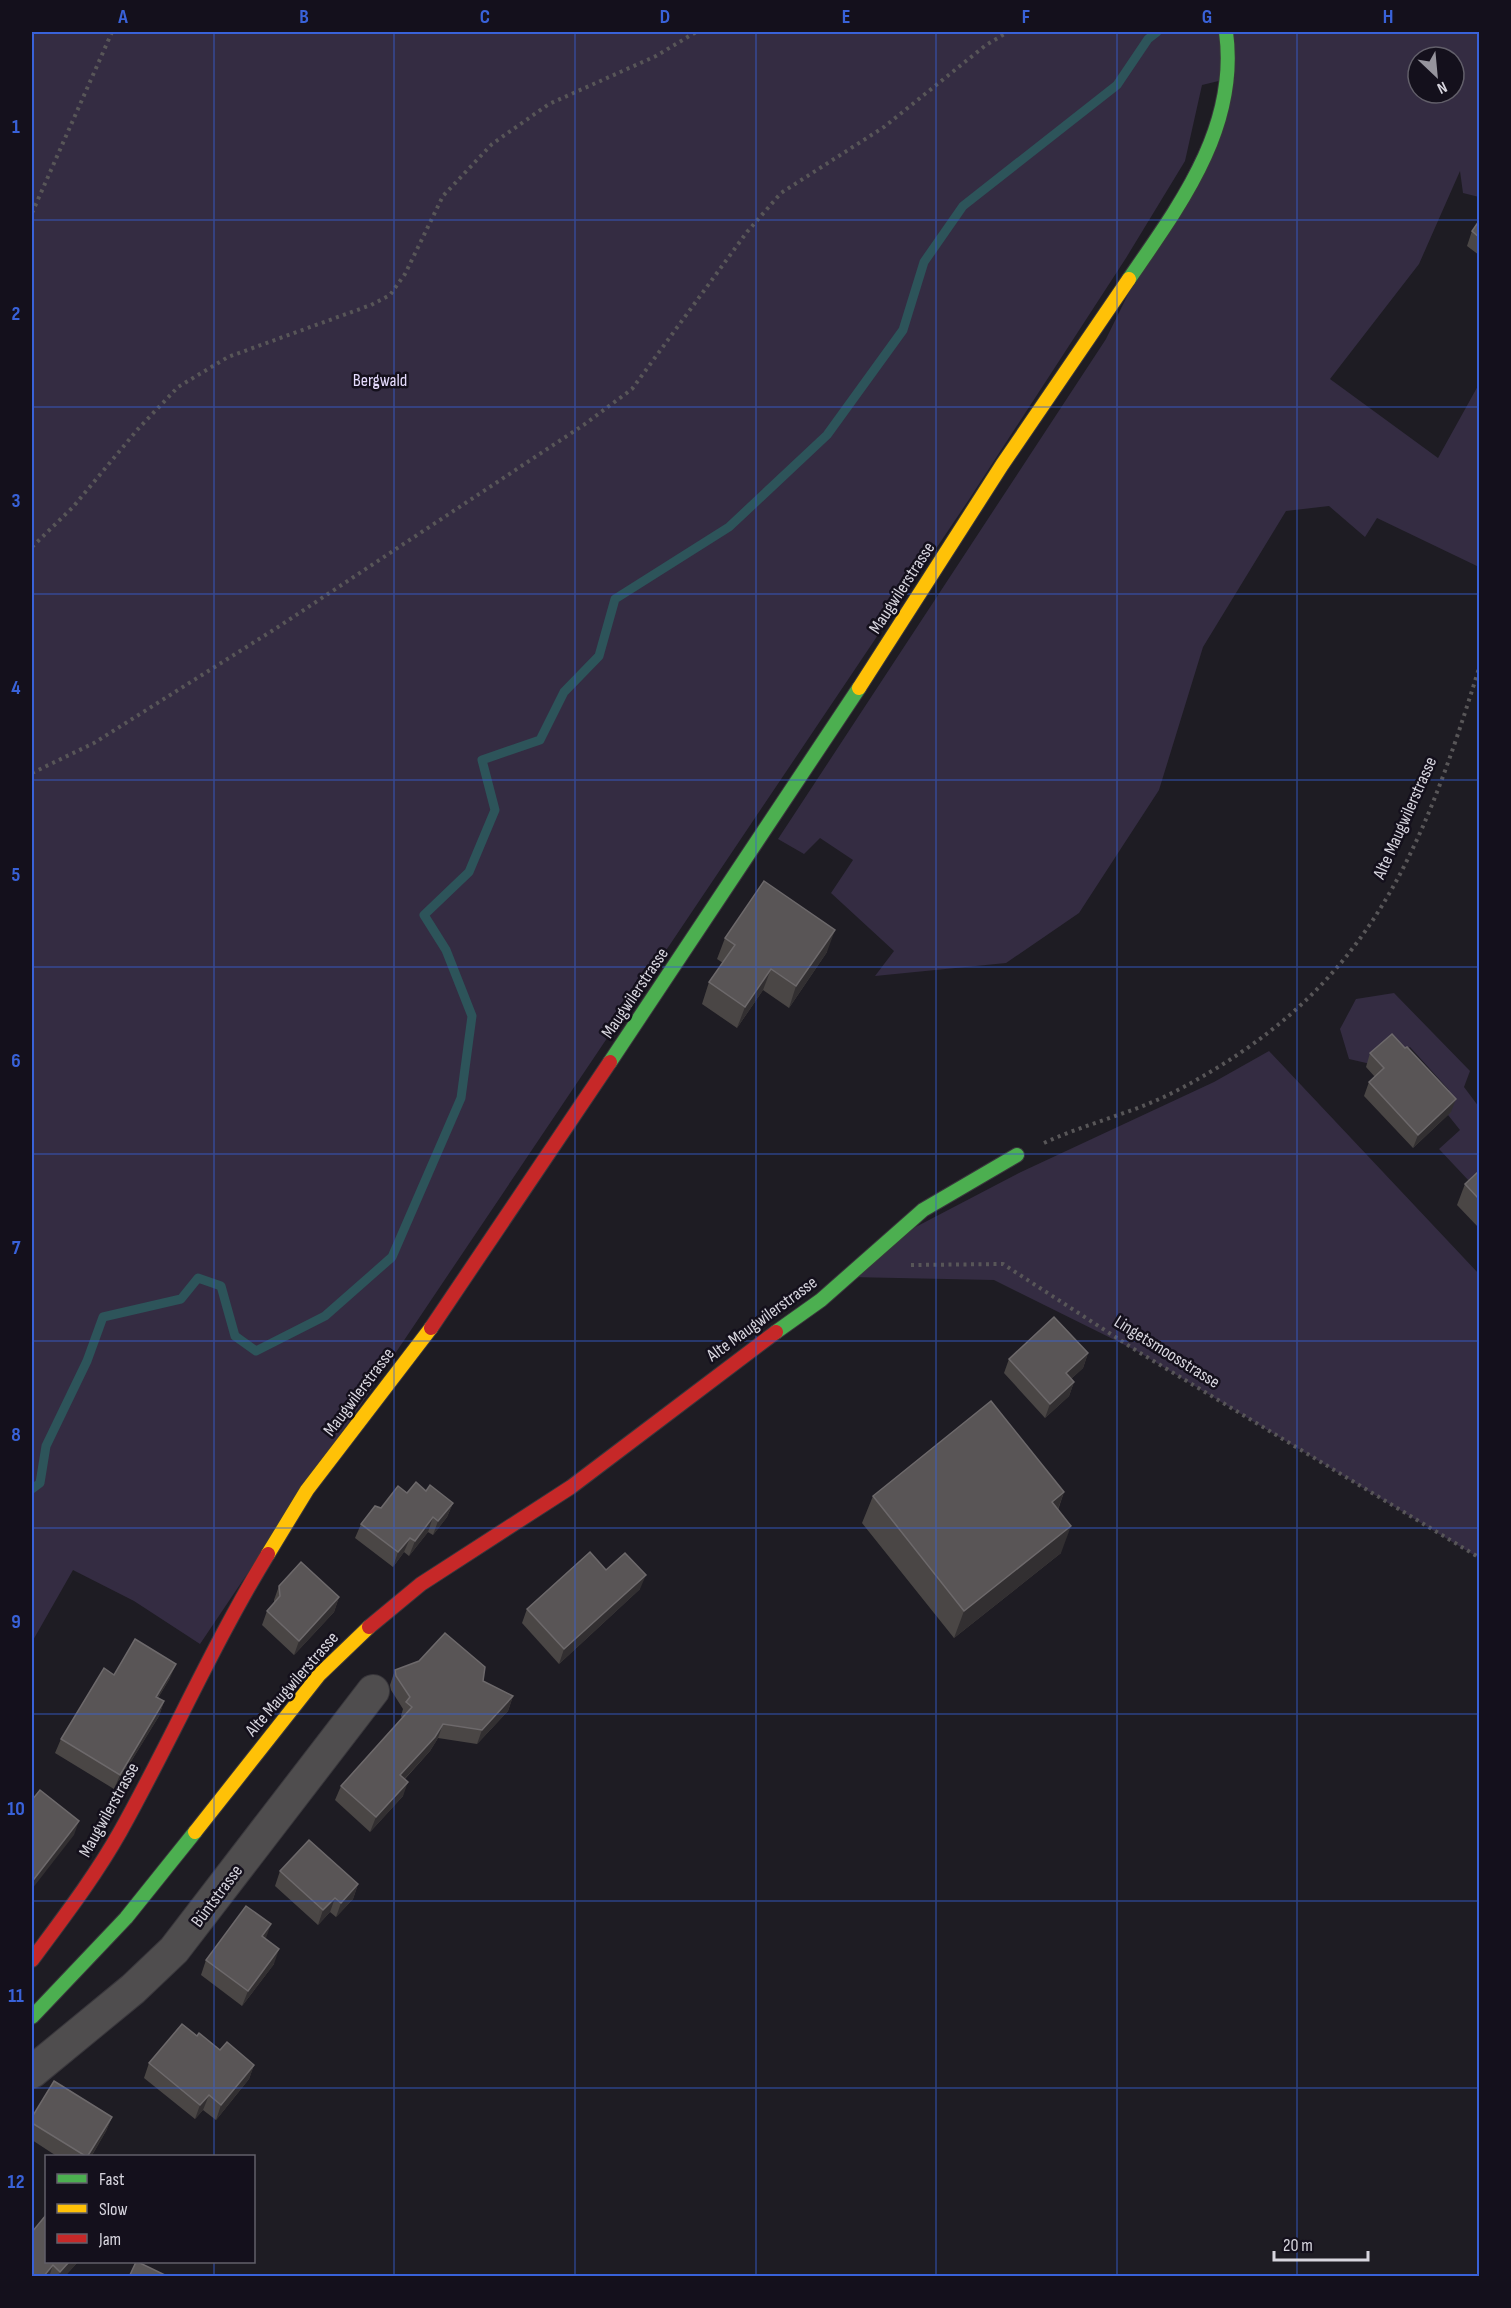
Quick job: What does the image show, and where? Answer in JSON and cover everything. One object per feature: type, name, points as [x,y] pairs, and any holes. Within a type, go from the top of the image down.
[{"type":"street","name":"Maugwilerstrasse","points":[[32,1960],[87,1886],[120,1832],[235,1608],[307,1490],[435,1323],[827,739],[1002,465],[1185,198],[1211,147],[1224,99],[1229,54],[1226,32]]},
{"type":"street","name":"Alte Maugwilerstrasse","points":[[32,2017],[126,1918],[319,1675],[385,1612],[421,1584],[496,1539],[571,1487],[721,1371],[821,1300],[922,1210],[1017,1155]]},
{"type":"street","name":"Büntstrasse","points":[[32,2072],[134,1989],[174,1950],[373,1691]]},
{"type":"path","points":[[32,213],[112,32]]},
{"type":"path","points":[[32,547],[73,507],[138,429],[178,387],[228,357],[371,306],[390,295],[405,274],[443,196],[492,144],[549,104],[656,56],[696,32]]},
{"type":"path","points":[[32,773],[94,743],[275,629],[585,424],[632,388],[747,232],[781,193],[884,127],[986,45],[1008,32]]},
{"type":"path","name":"Alte Maugwilerstrasse","points":[[1017,1155],[1173,1092],[1256,1044],[1301,1006],[1335,970],[1389,897],[1421,836],[1450,762],[1479,665]]},
{"type":"path","name":"Lingetsmoosstrasse","points":[[905,1268],[915,1264],[1003,1264],[1137,1351],[1479,1558]]},
{"type":"green space","name":"Bergwald","points":[[32,32],[1479,32],[1479,197],[1463,193],[1460,171],[1419,264],[1330,379],[1438,458],[1479,384],[1479,567],[1377,518],[1365,537],[1329,506],[1286,511],[1203,647],[1159,790],[1079,913],[1006,963],[875,976],[894,951],[831,893],[853,860],[820,838],[804,854],[778,839],[1106,339],[1235,77],[1202,85],[1185,161],[1126,258],[968,501],[200,1644],[134,1601],[73,1570],[32,1642]]},
{"type":"green space","points":[[1394,993],[1470,1071],[1464,1087],[1479,1107],[1479,1182],[1470,1182],[1439,1149],[1460,1130],[1448,1115],[1451,1112],[1439,1098],[1449,1090],[1410,1047],[1375,1065],[1349,1059],[1340,1029],[1356,999]]},
{"type":"green space","points":[[1269,1051],[1479,1274],[1479,1558],[1137,1351],[994,1280],[849,1277],[885,1243],[1021,1172],[1214,1082]]},
{"type":"building","points":[[1479,221],[1479,237],[1472,231]]},
{"type":"building","points":[[764,881],[835,930],[796,986],[771,969],[745,1007],[709,982],[735,945],[725,938]]},
{"type":"building","points":[[1392,1034],[1456,1099],[1418,1135],[1369,1082],[1384,1068],[1370,1053]]},
{"type":"building","points":[[1479,1171],[1479,1199],[1465,1184]]},
{"type":"building","points":[[1054,1317],[1088,1353],[1066,1373],[1074,1382],[1050,1404],[1009,1359]]},
{"type":"building","points":[[991,1401],[1064,1492],[1052,1502],[1071,1526],[964,1611],[873,1496]]},
{"type":"building","points":[[416,1482],[426,1491],[430,1485],[453,1503],[438,1521],[433,1517],[415,1541],[410,1538],[398,1552],[361,1524],[375,1506],[381,1508],[398,1486],[407,1493]]},
{"type":"building","points":[[590,1552],[606,1570],[625,1553],[646,1575],[564,1649],[527,1609]]},
{"type":"building","points":[[301,1562],[339,1597],[299,1641],[267,1611],[280,1596],[279,1586]]},
{"type":"building","points":[[445,1633],[485,1667],[483,1681],[513,1696],[482,1730],[443,1724],[435,1737],[400,1775],[408,1782],[376,1817],[341,1786],[412,1707],[406,1702],[410,1697],[396,1676],[395,1670],[419,1661]]},
{"type":"building","points":[[135,1639],[176,1664],[156,1697],[164,1701],[120,1775],[61,1739],[104,1668],[114,1675]]},
{"type":"building","points":[[40,1790],[79,1821],[34,1879],[32,1877],[32,1800]]},
{"type":"building","points":[[309,1840],[358,1884],[341,1903],[335,1898],[323,1910],[280,1871]]},
{"type":"building","points":[[246,1906],[271,1924],[262,1936],[279,1949],[248,1991],[206,1960]]},
{"type":"building","points":[[182,2024],[197,2036],[199,2033],[220,2050],[227,2042],[254,2065],[221,2105],[209,2095],[200,2105],[149,2063]]},
{"type":"building","points":[[54,2081],[112,2117],[88,2155],[84,2155],[32,2123],[32,2117]]},
{"type":"building","points":[[45,2216],[45,2263],[68,2263],[60,2272],[53,2265],[43,2277],[32,2277],[32,2232]]},
{"type":"building","points":[[136,2263],[140,2263],[169,2277],[129,2277]]},
{"type":"waterway","points":[[32,1489],[40,1483],[46,1446],[87,1361],[103,1317],[181,1299],[198,1278],[221,1286],[235,1336],[256,1351],[325,1316],[392,1257],[461,1098],[472,1016],[446,950],[424,915],[469,872],[495,810],[482,760],[540,740],[564,692],[599,656],[615,599],[729,527],[827,435],[903,330],[924,262],[963,206],[1117,85],[1148,39],[1157,32]]},
{"type":"traffic: fast","points":[[1129,279],[1186,193],[1214,132],[1224,100],[1228,67],[1226,32]]},
{"type":"traffic: fast","points":[[610,1062],[859,688]]},
{"type":"traffic: fast","points":[[776,1332],[821,1300],[923,1210],[1017,1155]]},
{"type":"traffic: fast","points":[[32,2017],[126,1918],[195,1832]]},
{"type":"traffic: slow","points":[[859,688],[1002,465],[1129,279]]},
{"type":"traffic: slow","points":[[268,1554],[307,1490],[431,1328]]},
{"type":"traffic: slow","points":[[195,1832],[319,1675],[369,1627]]},
{"type":"traffic: jam","points":[[431,1328],[610,1062]]},
{"type":"traffic: jam","points":[[369,1627],[421,1584],[571,1487],[776,1332]]},
{"type":"traffic: jam","points":[[32,1960],[89,1882],[120,1832],[229,1623],[268,1554]]}]
